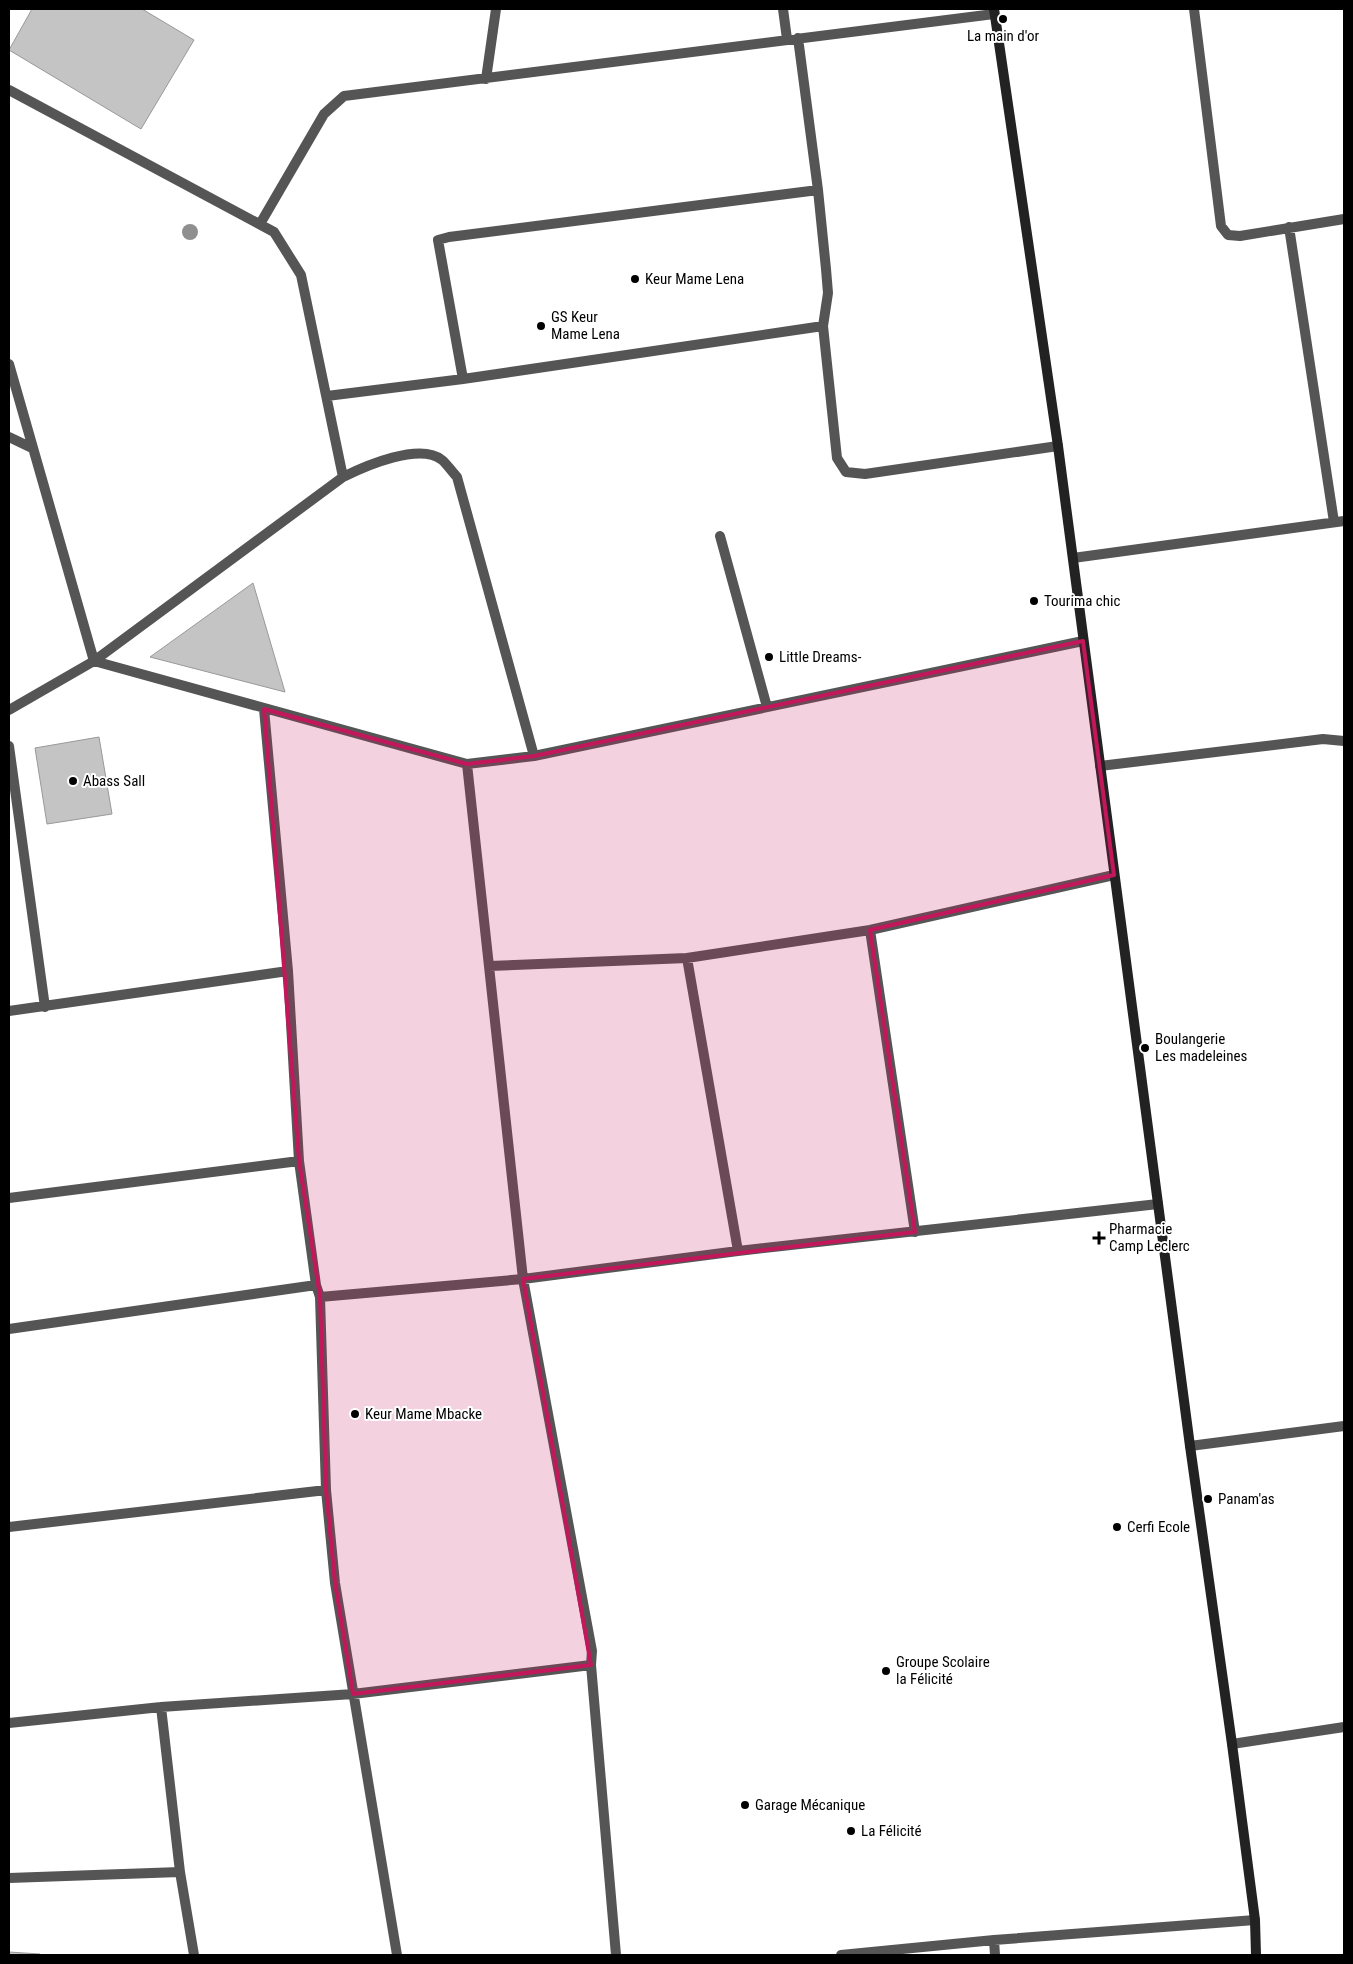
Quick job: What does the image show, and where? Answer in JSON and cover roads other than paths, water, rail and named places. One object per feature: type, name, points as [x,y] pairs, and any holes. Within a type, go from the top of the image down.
[{"type":"street","points":[[486,79],[496,9]]},
{"type":"street","points":[[783,9],[792,39],[818,190],[828,293],[823,326],[837,458],[846,472],[865,474],[1058,446]]},
{"type":"street","points":[[1194,9],[1221,226],[1228,235],[1240,236],[1344,219]]},
{"type":"street","points":[[260,224],[324,114],[344,96],[792,39],[994,11],[1058,446],[1190,1446],[1232,1744],[1255,1920],[1256,1955]]},
{"type":"street","points":[[9,90],[274,232],[301,275],[343,477]]},
{"type":"street","points":[[463,379],[438,240],[818,190]]},
{"type":"street","points":[[1073,558],[1339,522],[1289,227]]},
{"type":"street","points":[[327,396],[463,379],[823,326]]},
{"type":"street","points":[[9,364],[94,661]]},
{"type":"street","points":[[9,437],[32,448]]},
{"type":"street","points":[[9,710],[94,661],[343,477],[364,466],[418,452],[441,459],[456,477],[534,756]]},
{"type":"street","points":[[720,536],[767,707]]},
{"type":"street","points":[[94,661],[467,764],[534,756],[1083,641]]},
{"type":"street","points":[[264,709],[288,971],[299,1161],[316,1285],[320,1297],[326,1490],[335,1583],[397,1955]]},
{"type":"street","points":[[1100,766],[1323,739],[1344,741]]},
{"type":"street","points":[[9,746],[45,1007]]},
{"type":"street","points":[[467,764],[523,1279],[592,1651],[591,1665],[616,1955]]},
{"type":"street","points":[[489,966],[687,958],[870,930],[1114,875]]},
{"type":"street","points":[[870,930],[915,1232]]},
{"type":"street","points":[[687,958],[738,1251]]},
{"type":"street","points":[[9,1011],[288,971]]},
{"type":"street","points":[[9,1198],[299,1161]]},
{"type":"street","points":[[320,1297],[523,1279],[738,1251],[1158,1204]]},
{"type":"street","points":[[9,1329],[316,1285]]},
{"type":"street","points":[[1190,1446],[1344,1426]]},
{"type":"street","points":[[9,1527],[326,1490]]},
{"type":"street","points":[[9,1722],[161,1707],[353,1694],[591,1665]]},
{"type":"street","points":[[161,1707],[180,1872],[194,1955]]},
{"type":"street","points":[[1232,1744],[1344,1727]]},
{"type":"street","points":[[9,1878],[180,1872]]},
{"type":"street","points":[[840,1955],[994,1940],[1255,1920]]},
{"type":"street","points":[[994,1940],[995,1955]]},
{"type":"place","name":"La main d'or","points":[[1003,19]]},
{"type":"place","name":"Keur Mame Lena","points":[[635,279]]},
{"type":"place","name":"GS Keur Mame Lena","points":[[541,326]]},
{"type":"place","name":"Tourima chic","points":[[1034,601]]},
{"type":"place","name":"Little Dreams-","points":[[769,657]]},
{"type":"place","name":"Abass Sall","points":[[73,781]]},
{"type":"place","name":"Boulangerie Les madeleines","points":[[1145,1048]]},
{"type":"place","name":"Pharmacie Camp Leclerc","points":[[1099,1238]]},
{"type":"place","name":"Keur Mame Mbacke","points":[[355,1414]]},
{"type":"place","name":"Panam'as","points":[[1208,1499]]},
{"type":"place","name":"Cerfi Ecole","points":[[1117,1527]]},
{"type":"place","name":"Groupe Scolaire la Félicité","points":[[886,1671]]},
{"type":"place","name":"Garage Mécanique","points":[[745,1805]]},
{"type":"place","name":"La Félicité","points":[[851,1831]]}]
